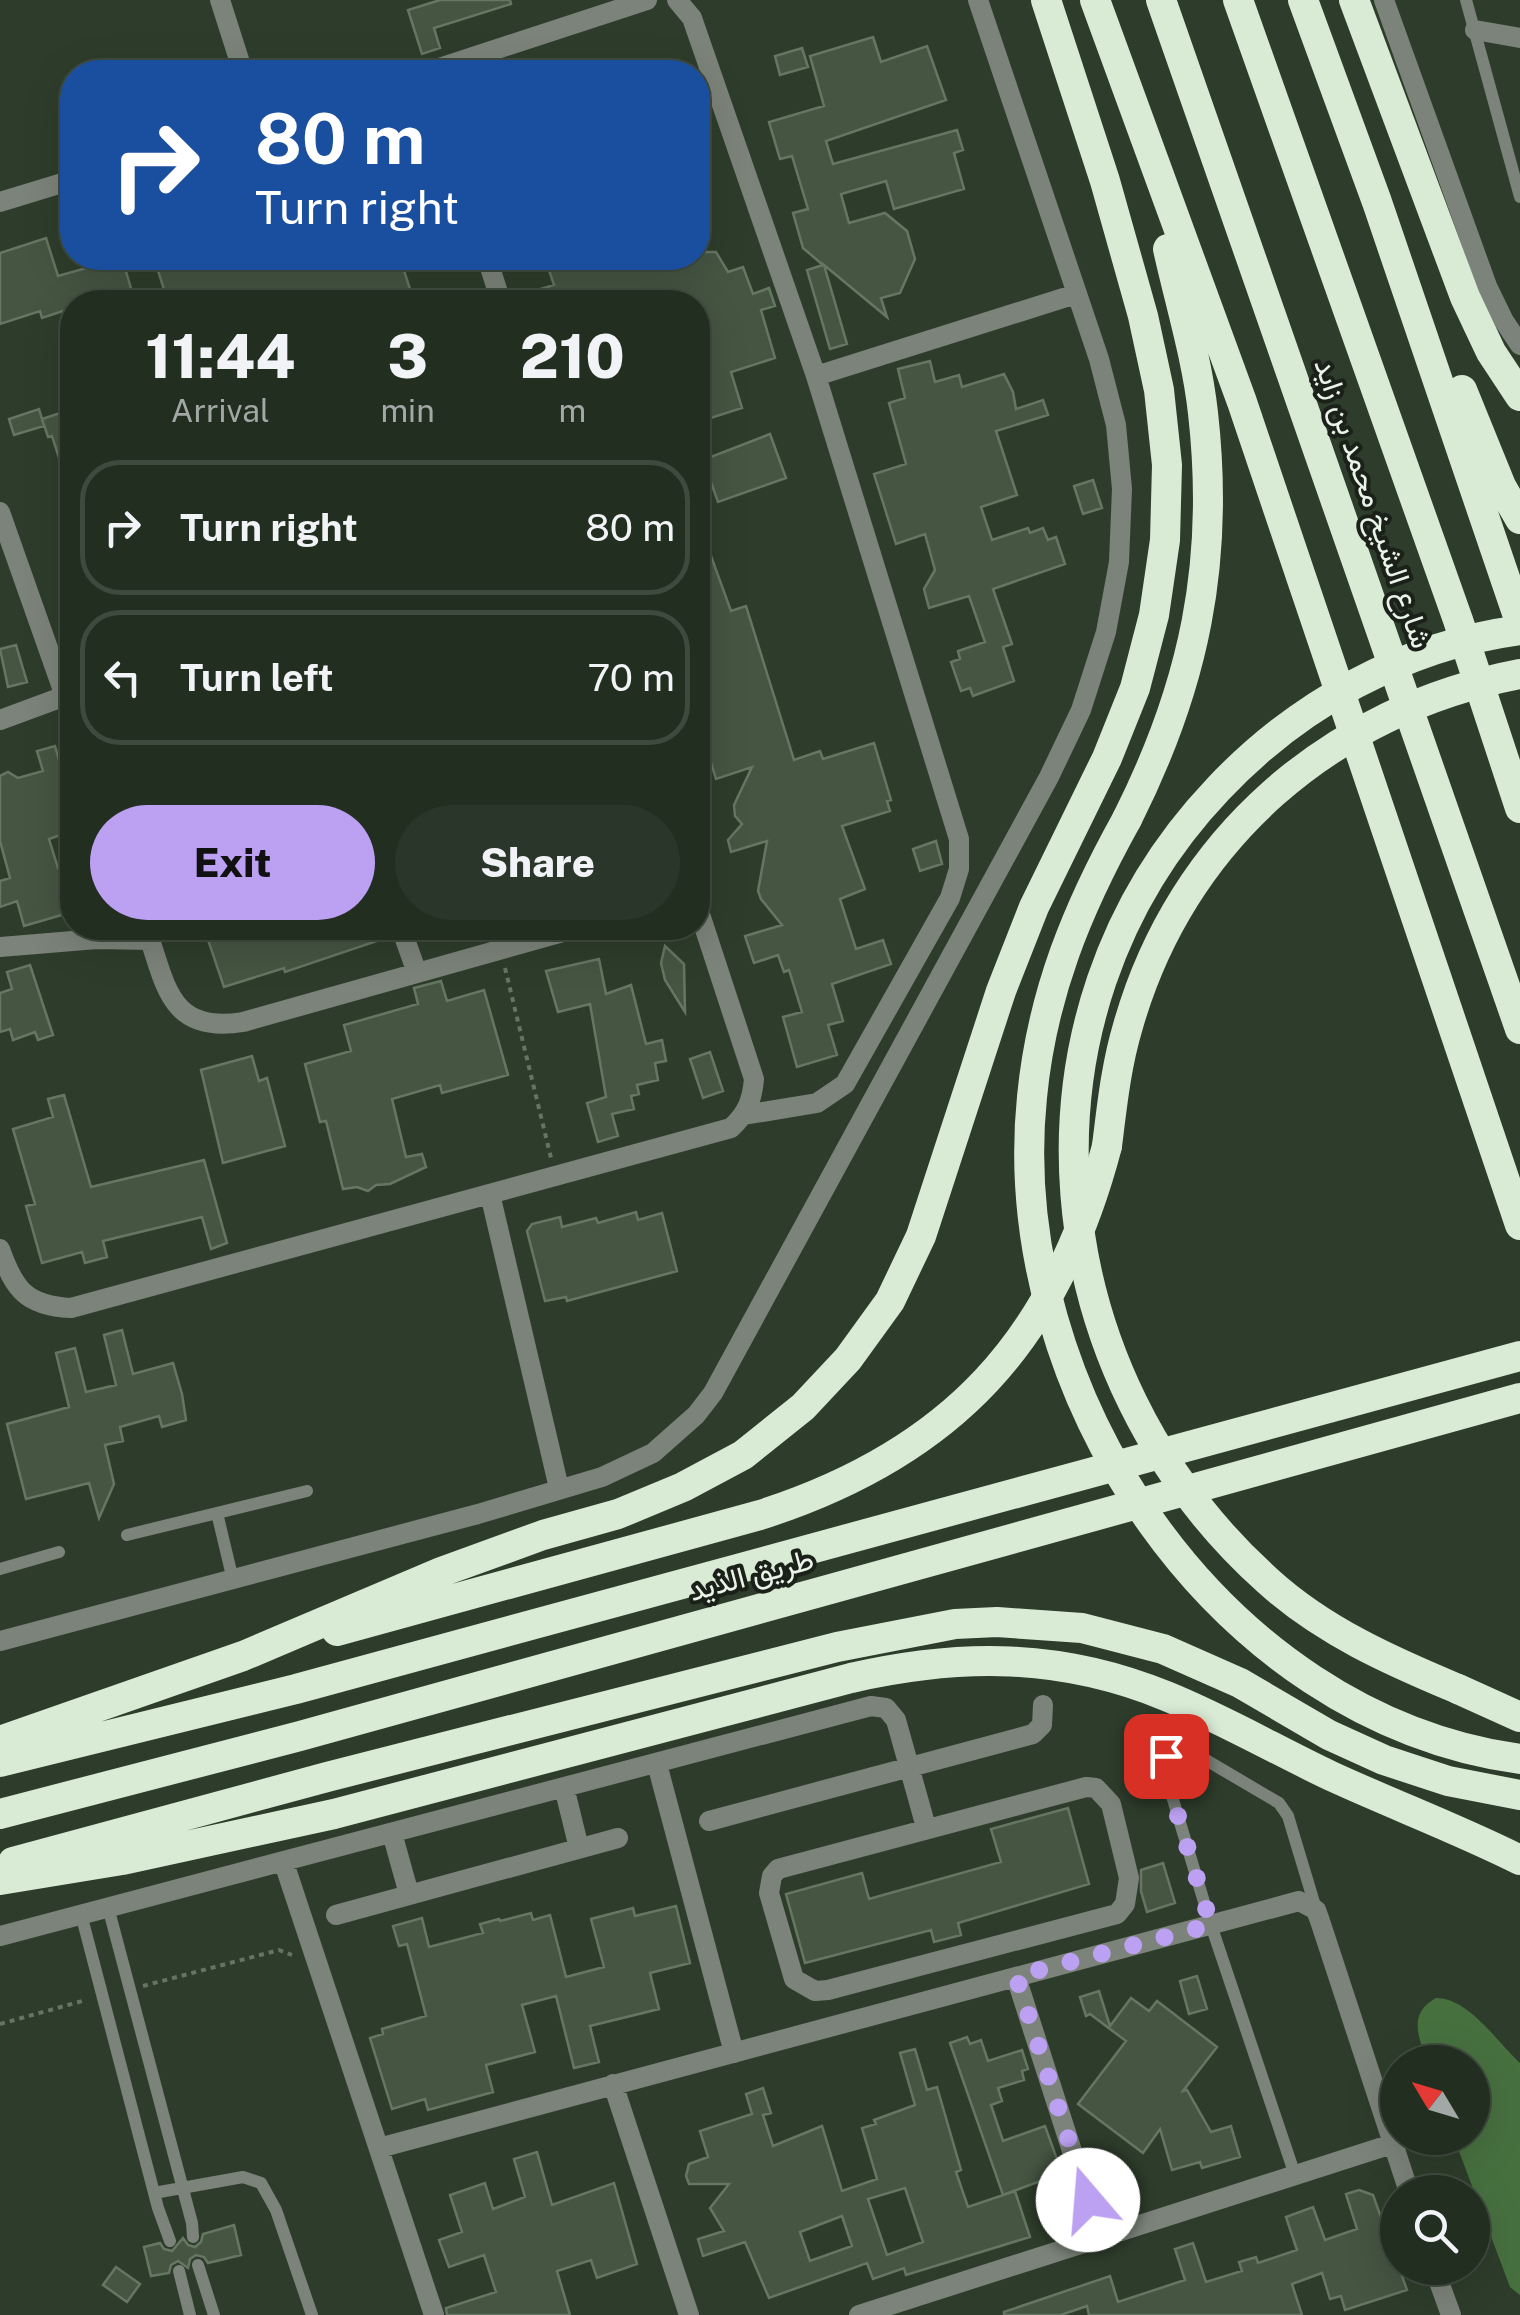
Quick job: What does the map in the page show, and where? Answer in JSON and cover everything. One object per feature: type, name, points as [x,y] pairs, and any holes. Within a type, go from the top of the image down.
[{"type":"highway","points":[[0,1741],[243,1656],[441,1572],[542,1535],[618,1514],[683,1486],[743,1454],[803,1407],[848,1359],[890,1301],[921,1236],[1014,957],[1034,907],[1107,758],[1135,688],[1154,615],[1165,540],[1167,465],[1159,390],[1105,181],[1046,0]]},
{"type":"highway","points":[[1095,0],[1242,402],[1520,1224]]},
{"type":"highway","name":"شارع الشيخ محمد بن زايد","points":[[1162,0],[1520,1029]]},
{"type":"highway","name":"شارع الشيخ محمد بن زايد","points":[[1238,0],[1451,601],[1520,808]]},
{"type":"highway","points":[[1303,0],[1377,202],[1520,622]]},
{"type":"highway","points":[[1354,0],[1464,296],[1491,352],[1520,396]]},
{"type":"highway","points":[[1138,124],[1203,410],[1207,551],[1198,621],[1182,690],[1158,756],[1090,884],[1062,953],[1042,1025],[1032,1098],[1029,1172],[1036,1246],[1052,1318],[1076,1388],[1113,1464],[1159,1534],[1214,1597],[1276,1653],[1345,1701],[1415,1733],[1490,1755],[1520,1759]]},
{"type":"highway","points":[[1377,202],[1422,288],[1483,445],[1520,519]]},
{"type":"highway","points":[[1520,630],[1490,634],[1419,654],[1352,685],[1254,753],[1202,806],[1150,879],[1109,960],[1078,1075],[1073,1134],[1081,1254],[1095,1312],[1115,1368],[1174,1472],[1218,1530],[1269,1582],[1328,1626],[1392,1661],[1520,1718]]},
{"type":"highway","points":[[243,1656],[760,1516],[816,1497],[870,1472],[920,1440],[966,1402],[1006,1359],[1042,1311],[1070,1259],[1092,1204],[1107,1146],[1114,1085],[1128,1026],[1148,968],[1176,913],[1210,861],[1248,814],[1328,750],[1372,724],[1467,686],[1520,674]]},
{"type":"highway","name":"طريق الذيد","points":[[0,1762],[314,1684],[1520,1356]]},
{"type":"highway","name":"طريق الذيد","points":[[0,1814],[338,1725],[1520,1398]]},
{"type":"highway","points":[[0,1866],[327,1776],[818,1652],[955,1624],[1068,1626],[1164,1649],[1240,1683],[1329,1736],[1384,1760],[1448,1781],[1520,1795]]},
{"type":"highway","points":[[0,1880],[246,1834],[852,1678],[904,1666],[958,1660],[1065,1666],[1168,1696],[1342,1781],[1472,1835],[1520,1860]]},
{"type":"street","points":[[220,0],[239,60]]},
{"type":"street","points":[[464,60],[647,0]]},
{"type":"street","points":[[677,0],[692,18],[707,60]]},
{"type":"street","points":[[1,1637],[233,1580],[602,1477],[653,1453],[696,1416],[713,1392],[1049,777],[1082,710],[1106,632],[1119,562],[1122,489],[1116,424],[978,0]]},
{"type":"street","points":[[1384,0],[1487,286],[1520,345]]},
{"type":"street","points":[[1474,30],[1520,38]]},
{"type":"street","points":[[710,70],[816,376],[957,824],[960,854],[950,898],[846,1084],[818,1103],[744,1115]]},
{"type":"street","points":[[0,202],[60,184]]},
{"type":"street","points":[[816,376],[1076,294]]},
{"type":"street","points":[[2,524],[60,682]]},
{"type":"street","points":[[0,720],[60,708]]},
{"type":"street","points":[[0,947],[84,940]]},
{"type":"street","points":[[150,940],[173,1003],[193,1020],[218,1026],[535,940]]},
{"type":"street","points":[[405,940],[417,973]]},
{"type":"street","points":[[0,1248],[14,1283],[29,1298],[49,1307],[71,1308],[713,1136],[744,1115],[752,1098],[754,1078],[709,940]]},
{"type":"street","points":[[490,1194],[560,1488]]},
{"type":"street","points":[[0,1936],[879,1705],[896,1720],[926,1827]]},
{"type":"street","points":[[709,1821],[1037,1732],[1042,1725],[1043,1705]]},
{"type":"street","points":[[657,1764],[734,2053]]},
{"type":"street","points":[[564,1787],[579,1848]]},
{"type":"street","points":[[1076,1788],[1096,1788],[1111,1804],[1129,1878],[1125,1904],[1117,1914],[1106,1918],[828,1990],[816,1991],[794,1978],[770,1894],[772,1876],[787,1864],[926,1827],[1076,1788]]},
{"type":"street","points":[[392,1832],[409,1894]]},
{"type":"street","points":[[336,1914],[618,1838]]},
{"type":"street","points":[[284,1863],[434,2315]]},
{"type":"street","points":[[379,2148],[1299,1901],[1316,1910],[1380,2107]]},
{"type":"street","points":[[1016,1976],[1100,2238]]},
{"type":"street","points":[[612,2084],[689,2315]]},
{"type":"street","points":[[860,2315],[1380,2148]]},
{"type":"street","points":[[1440,2285],[1451,2315]]},
{"type":"lane","points":[[1466,0],[1520,198]]},
{"type":"lane","points":[[127,1535],[307,1490]]},
{"type":"lane","points":[[218,1513],[233,1580]]},
{"type":"lane","points":[[0,1570],[59,1552]]},
{"type":"lane","points":[[1295,2175],[1211,1925],[1165,1773],[1166,1756],[1180,1748],[1211,1761],[1279,1804],[1288,1816],[1316,1910]]},
{"type":"lane","points":[[108,1907],[193,2237]]},
{"type":"lane","points":[[81,1914],[154,2194],[170,2241]]},
{"type":"lane","points":[[154,2194],[243,2177],[261,2183],[276,2210],[312,2315]]},
{"type":"lane","points":[[198,2265],[214,2315]]},
{"type":"lane","points":[[179,2270],[190,2315]]},
{"type":"path","points":[[500,950],[555,1177]]},
{"type":"shaded area","points":[[1436,1998],[1460,2005],[1520,2063],[1520,2295],[1510,2287],[1490,2234],[1490,2175],[1468,2175],[1460,2155],[1490,2155],[1490,2045],[1421,2045],[1418,2019]]},
{"type":"building","points":[[440,0],[510,0],[511,4],[434,28],[440,48],[422,54],[408,10]]},
{"type":"building","points":[[873,37],[881,62],[927,46],[946,100],[826,141],[833,164],[957,130],[963,150],[954,153],[964,189],[894,209],[886,181],[841,194],[849,223],[885,213],[907,231],[915,259],[900,293],[881,298],[887,317],[824,265],[847,344],[830,349],[807,270],[823,265],[803,248],[793,213],[808,209],[792,156],[780,159],[769,122],[824,106],[810,56]]},
{"type":"building","points":[[802,48],[808,67],[780,75],[775,56]]},
{"type":"building","points":[[46,238],[58,276],[79,270],[126,270],[131,290],[60,290],[60,312],[42,318],[40,311],[0,324],[0,253]]},
{"type":"building","points":[[710,252],[716,252],[728,272],[743,267],[753,294],[769,288],[775,306],[761,310],[775,358],[731,372],[742,408],[710,418],[710,290],[537,290],[554,285],[549,270],[710,270]]},
{"type":"building","points":[[158,270],[404,270],[410,289],[407,290],[164,290]]},
{"type":"building","points":[[930,361],[935,382],[959,375],[962,387],[1004,374],[1016,409],[1043,400],[1048,415],[996,431],[1017,495],[981,507],[992,540],[1028,528],[1030,533],[1043,528],[1048,540],[1056,537],[1065,564],[993,589],[1012,644],[1003,647],[1014,681],[973,696],[970,688],[961,691],[951,662],[960,659],[958,651],[985,642],[969,596],[929,608],[924,589],[935,570],[925,534],[896,544],[874,474],[906,464],[889,403],[905,398],[898,369]]},
{"type":"building","points":[[39,409],[44,426],[14,435],[9,419]]},
{"type":"building","points":[[60,413],[60,461],[52,436],[48,437],[42,419]]},
{"type":"building","points":[[770,434],[786,478],[718,502],[710,480],[710,457]]},
{"type":"building","points":[[1093,480],[1102,508],[1083,514],[1074,486]]},
{"type":"building","points":[[710,556],[731,611],[746,606],[794,760],[820,751],[823,759],[874,743],[891,800],[887,801],[890,811],[842,826],[865,889],[840,899],[856,949],[883,940],[891,964],[832,984],[843,1021],[828,1025],[837,1055],[797,1067],[783,1017],[802,1012],[789,970],[784,972],[778,955],[754,963],[745,936],[782,925],[758,891],[767,841],[731,852],[728,840],[742,824],[735,816],[734,805],[752,767],[716,779],[710,759]]},
{"type":"building","points":[[16,645],[27,682],[8,687],[0,649]]},
{"type":"building","points":[[55,746],[60,764],[60,835],[49,839],[60,867],[60,916],[24,926],[17,901],[0,907],[0,881],[10,878],[0,841],[0,776],[8,772],[18,778],[43,771],[37,751]]},
{"type":"building","points":[[936,841],[942,864],[920,871],[913,849]]},
{"type":"building","points":[[208,940],[380,940],[285,972],[284,968],[224,987]]},
{"type":"building","points":[[665,946],[684,964],[685,1012],[665,980],[661,963]]},
{"type":"building","points":[[599,959],[606,994],[631,985],[646,1044],[662,1040],[666,1061],[655,1063],[658,1080],[637,1085],[639,1094],[631,1096],[634,1109],[612,1114],[618,1136],[598,1142],[587,1103],[606,1097],[590,1004],[558,1012],[546,971]]},
{"type":"building","points":[[30,965],[53,1035],[38,1040],[35,1032],[13,1040],[10,1029],[0,1032],[0,993],[12,989],[7,972]]},
{"type":"building","points":[[441,981],[447,1001],[484,990],[508,1075],[442,1093],[440,1085],[392,1099],[406,1157],[422,1154],[426,1167],[368,1191],[357,1187],[343,1189],[326,1121],[320,1122],[305,1064],[351,1051],[344,1025],[418,1004],[414,988]]},
{"type":"building","points":[[710,1052],[723,1091],[703,1098],[690,1059]]},
{"type":"building","points":[[252,1056],[259,1081],[267,1078],[285,1146],[223,1163],[201,1070]]},
{"type":"building","points":[[64,1095],[91,1187],[204,1160],[227,1243],[211,1249],[202,1217],[103,1241],[107,1257],[85,1263],[82,1252],[42,1263],[26,1206],[35,1204],[13,1129],[53,1117],[48,1099]]},
{"type":"building","points":[[636,1212],[638,1220],[662,1213],[677,1271],[567,1301],[566,1297],[545,1301],[527,1231],[532,1224],[560,1217],[562,1227],[596,1218],[598,1223]]},
{"type":"building","points":[[122,1330],[133,1374],[173,1363],[186,1420],[162,1427],[159,1416],[120,1427],[123,1441],[105,1445],[114,1484],[99,1518],[89,1483],[26,1499],[7,1424],[69,1407],[56,1353],[75,1348],[86,1392],[116,1385],[104,1335]]},
{"type":"building","points":[[1068,1808],[1089,1884],[958,1923],[961,1935],[934,1942],[931,1930],[805,1963],[786,1894],[862,1873],[869,1899],[1001,1862],[991,1829]]},
{"type":"building","points":[[1163,1863],[1175,1903],[1147,1912],[1141,1870]]},
{"type":"building","points":[[676,1906],[690,1963],[650,1973],[659,2009],[590,2026],[599,2062],[574,2068],[556,1996],[522,2005],[535,2052],[486,2065],[493,2092],[428,2110],[425,2099],[392,2109],[370,2038],[383,2034],[382,2029],[426,2016],[407,1944],[399,1946],[393,1926],[422,1918],[429,1947],[483,1933],[480,1924],[531,1913],[533,1920],[550,1915],[566,1977],[604,1967],[591,1919],[633,1908],[635,1916]]},
{"type":"building","points":[[1197,1976],[1207,2009],[1189,2014],[1180,1981]]},
{"type":"building","points":[[1099,1991],[1110,2026],[1131,1998],[1149,2011],[1157,2001],[1217,2047],[1183,2091],[1187,2090],[1211,2132],[1231,2126],[1240,2157],[1202,2168],[1200,2162],[1172,2170],[1160,2129],[1143,2153],[1078,2104],[1126,2041],[1090,2014],[1086,2016],[1080,1997]]},
{"type":"building","points":[[967,2037],[970,2044],[981,2040],[988,2061],[1022,2050],[1028,2069],[1022,2071],[1024,2080],[998,2088],[1002,2101],[991,2105],[1003,2141],[1045,2126],[1062,2173],[1003,2195],[950,2043]]},
{"type":"building","points":[[915,2049],[927,2090],[937,2087],[968,2207],[1015,2191],[1030,2237],[906,2275],[904,2268],[873,2279],[867,2263],[769,2298],[745,2242],[703,2256],[698,2239],[724,2231],[710,2208],[729,2184],[689,2184],[689,2164],[708,2157],[700,2131],[752,2114],[746,2094],[763,2088],[771,2113],[763,2115],[773,2146],[822,2126],[842,2191],[877,2179],[862,2128],[915,2105],[900,2053]],"holes":[[[905,2188],[923,2242],[887,2255],[868,2199]],[[842,2216],[852,2246],[810,2261],[800,2232]]]},
{"type":"building","points":[[537,2152],[552,2205],[614,2183],[637,2264],[597,2278],[591,2260],[557,2271],[570,2315],[447,2315],[446,2308],[496,2292],[484,2255],[449,2267],[439,2240],[462,2232],[450,2195],[485,2183],[493,2209],[525,2197],[514,2159]]},
{"type":"building","points":[[1359,2190],[1373,2195],[1380,2215],[1380,2285],[1405,2285],[1407,2290],[1345,2310],[1341,2296],[1330,2299],[1322,2273],[1292,2284],[1302,2315],[1089,2315],[1087,2306],[1061,2315],[1004,2315],[1110,2276],[1118,2302],[1185,2280],[1175,2249],[1193,2243],[1206,2282],[1242,2271],[1239,2262],[1256,2257],[1258,2263],[1297,2250],[1286,2217],[1313,2207],[1325,2240],[1357,2229],[1346,2194]]},
{"type":"building","points":[[234,2225],[241,2255],[208,2263],[196,2255],[190,2259],[188,2268],[178,2261],[171,2265],[169,2273],[151,2276],[144,2247],[160,2243],[172,2251],[183,2238],[195,2247],[203,2234]]},
{"type":"building","points":[[116,2267],[140,2284],[127,2302],[103,2285]]},
{"type":"route","points":[[1088,2200],[1016,1976],[1211,1925],[1165,1773],[1166,1756]]}]
